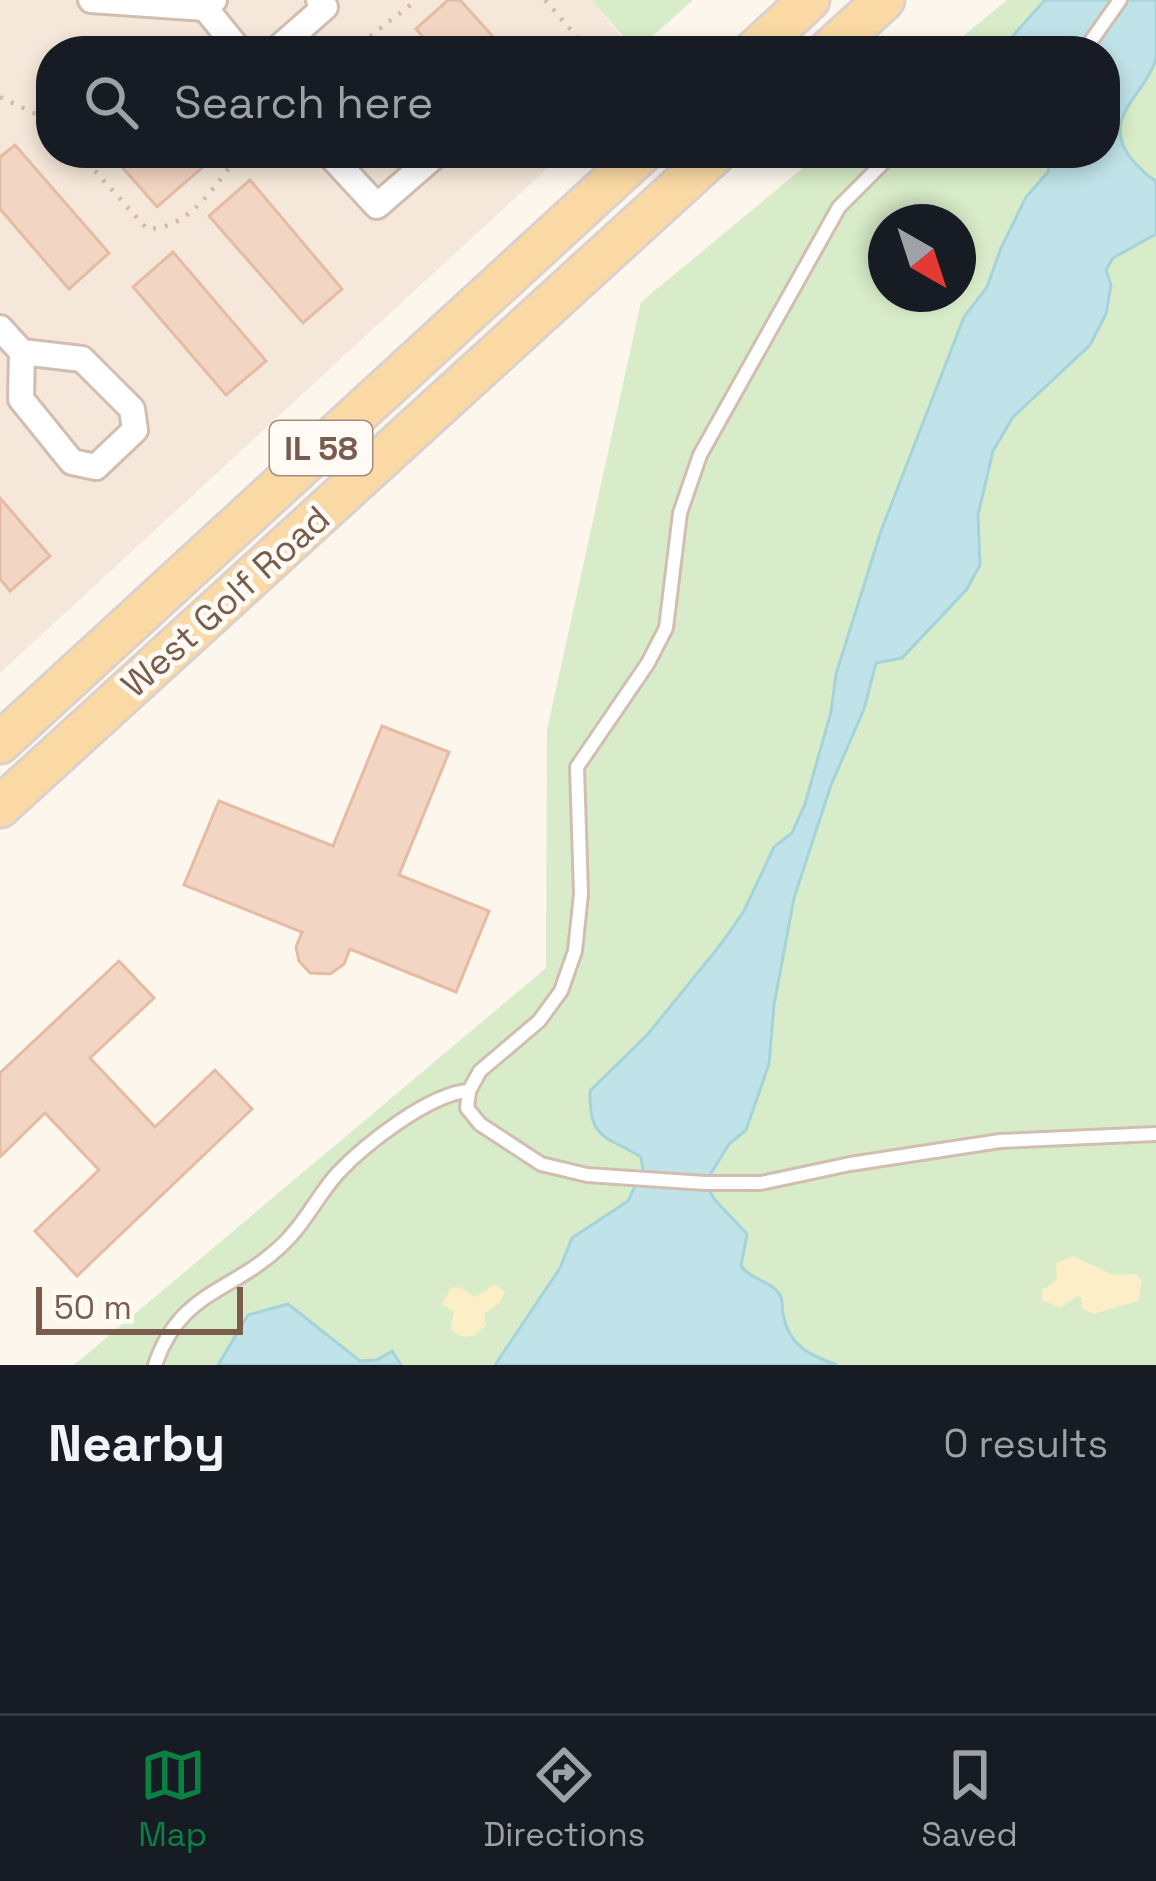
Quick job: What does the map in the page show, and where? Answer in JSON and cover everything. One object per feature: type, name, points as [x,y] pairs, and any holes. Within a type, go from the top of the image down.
[{"type":"main road","points":[[770,36],[809,0]]},
{"type":"main road","points":[[844,36],[884,0]]},
{"type":"main road","name":"West Golf Road","points":[[0,743],[626,168]]},
{"type":"main road","name":"West Golf Road","points":[[0,807],[700,168]]},
{"type":"street","points":[[91,0],[210,4],[230,36]]},
{"type":"street","points":[[292,36],[325,7],[319,0]]},
{"type":"street","points":[[342,168],[377,206],[421,168]]},
{"type":"street","points":[[0,328],[22,352],[82,359],[132,409],[135,430],[96,467],[72,463],[21,399],[22,352]]},
{"type":"lane","points":[[1095,36],[1120,0]]},
{"type":"lane","points":[[878,168],[839,208],[700,455],[680,513],[666,628],[636,682],[577,767],[580,894],[575,951],[561,991],[539,1021],[480,1071],[469,1091],[467,1108],[480,1124],[541,1164],[587,1175],[760,1184],[1000,1141],[1156,1134]]},
{"type":"lane","points":[[155,1365],[176,1320],[208,1293],[244,1275],[279,1248],[311,1214],[340,1172],[375,1140],[448,1092],[469,1091]]},
{"type":"path","points":[[370,36],[417,0]]},
{"type":"path","points":[[545,0],[576,36]]},
{"type":"path","points":[[0,98],[36,114]]},
{"type":"path","points":[[92,168],[147,229],[169,229],[184,220],[229,168]]},
{"type":"shaded area","points":[[0,0],[591,0],[621,36],[36,36],[36,168],[548,168],[0,673]]},
{"type":"green space","points":[[591,0],[693,0],[653,36],[623,36]]},
{"type":"green space","points":[[1007,0],[1156,0],[1156,1365],[74,1365],[546,968],[547,730],[641,302],[803,168],[1120,168],[1120,36],[963,36]]},
{"type":"sand","points":[[1073,1256],[1113,1275],[1136,1274],[1142,1281],[1138,1301],[1093,1314],[1082,1308],[1082,1298],[1077,1296],[1060,1308],[1042,1300],[1042,1290],[1057,1280],[1056,1263]]},
{"type":"sand","points":[[495,1284],[505,1292],[499,1304],[484,1314],[486,1325],[475,1335],[462,1337],[450,1329],[454,1312],[442,1304],[451,1288],[460,1287],[475,1297]]},
{"type":"water","points":[[1045,0],[1156,0],[1156,58],[1127,108],[1120,133],[1120,36],[1013,36]]},
{"type":"water","points":[[1120,133],[1134,162],[1156,181],[1156,234],[1113,258],[1106,270],[1111,285],[1106,314],[1090,345],[1013,417],[993,451],[978,515],[980,565],[967,589],[902,658],[876,663],[864,709],[831,785],[794,898],[774,1005],[769,1064],[746,1130],[729,1144],[705,1183],[747,1234],[741,1266],[780,1295],[795,1342],[837,1365],[495,1365],[560,1268],[572,1238],[628,1201],[643,1170],[641,1157],[596,1128],[590,1091],[648,1034],[721,944],[744,911],[774,847],[792,833],[805,804],[831,712],[836,674],[881,531],[964,317],[976,312],[976,301],[987,287],[1026,197],[1049,168],[1120,168]]},
{"type":"water","points":[[288,1304],[360,1361],[377,1360],[392,1351],[401,1365],[218,1365],[248,1315]]},
{"type":"building","points":[[448,0],[460,0],[492,36],[422,36],[416,29]]},
{"type":"building","points":[[15,145],[109,253],[69,289],[0,209],[0,157]]},
{"type":"building","points":[[123,168],[202,168],[157,207]]},
{"type":"building","points":[[250,180],[342,289],[303,323],[209,216]]},
{"type":"building","points":[[173,252],[266,361],[226,395],[133,287]]},
{"type":"building","points":[[0,498],[50,556],[10,591],[0,579]]},
{"type":"building","points":[[382,726],[449,752],[399,875],[489,911],[456,992],[350,949],[344,964],[330,974],[310,973],[299,961],[296,947],[302,932],[184,885],[219,801],[333,846]]},
{"type":"building","points":[[119,961],[154,998],[90,1058],[155,1127],[215,1070],[252,1109],[77,1276],[35,1231],[99,1170],[45,1113],[0,1157],[0,1073]]}]
